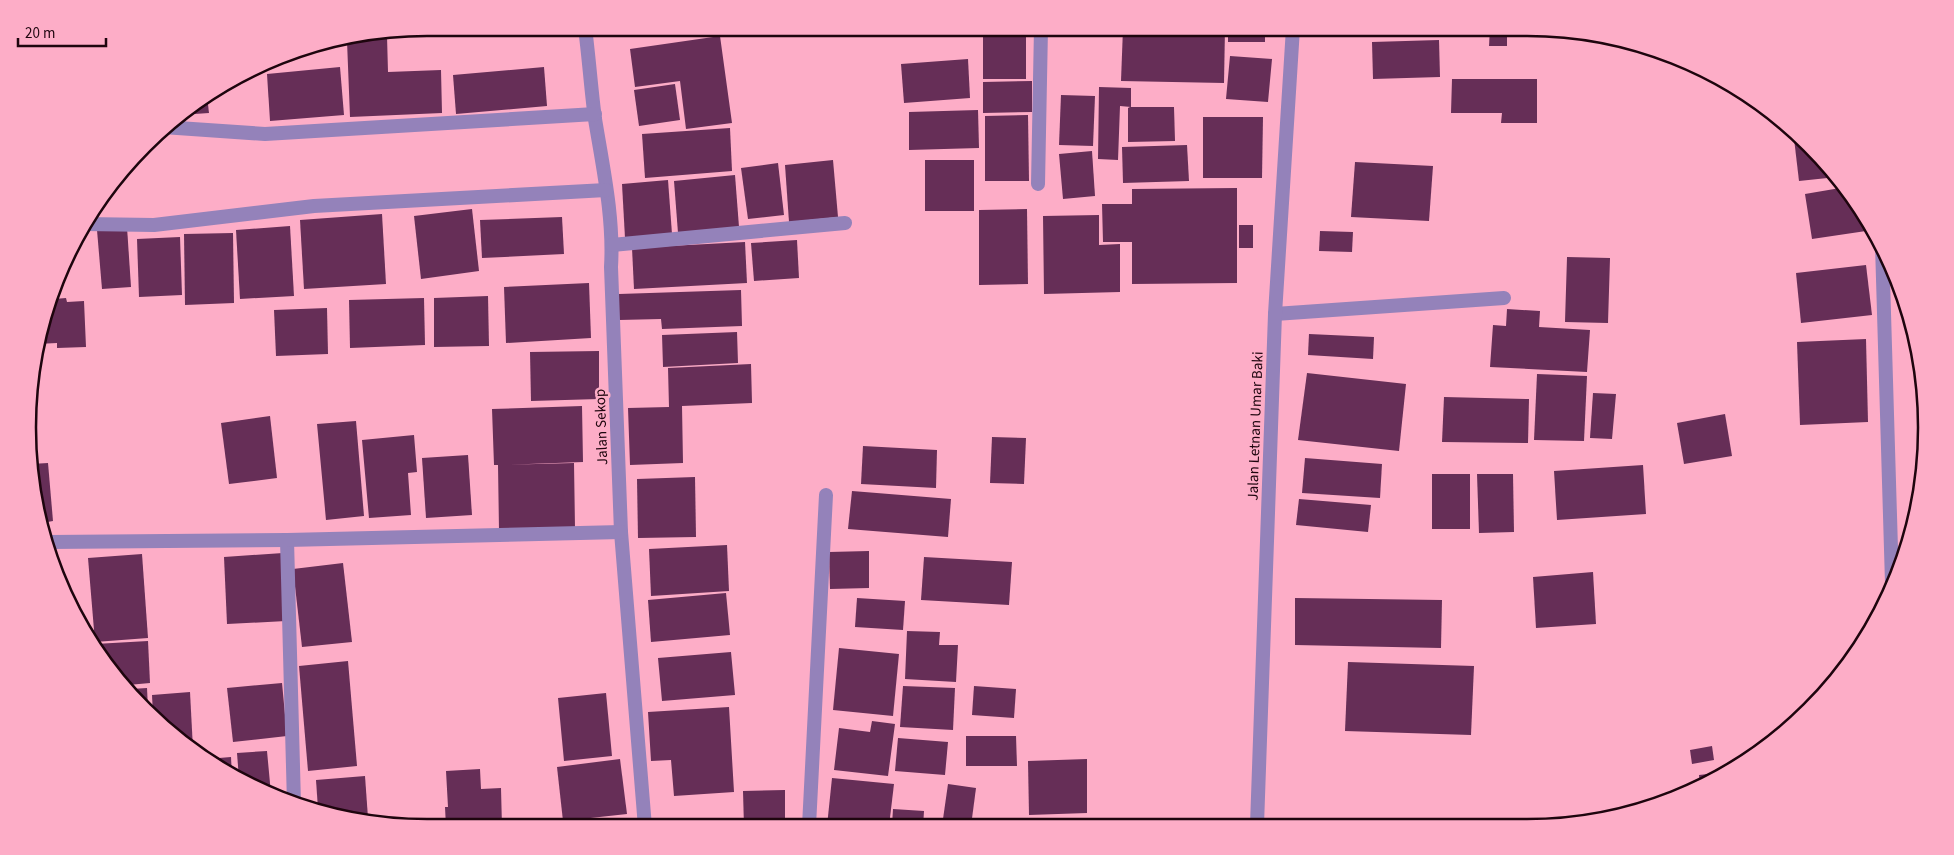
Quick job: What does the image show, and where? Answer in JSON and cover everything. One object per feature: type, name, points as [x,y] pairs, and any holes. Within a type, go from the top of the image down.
[{"type":"street","name":"Jalan Sekop","points":[[586,36],[612,244],[611,267],[621,532],[644,819]]},
{"type":"street","points":[[1038,184],[1041,36]]},
{"type":"street","name":"Jalan Letnan Umar Baki","points":[[1257,819],[1275,314],[1292,36]]},
{"type":"street","points":[[176,128],[265,134],[595,114]]},
{"type":"street","points":[[94,224],[154,225],[314,206],[606,190]]},
{"type":"street","points":[[612,244],[845,223]]},
{"type":"street","points":[[1883,266],[1892,568]]},
{"type":"street","points":[[1275,314],[1504,298]]},
{"type":"street","points":[[809,819],[826,495]]},
{"type":"street","points":[[54,542],[287,540],[621,532]]},
{"type":"street","points":[[287,540],[294,795]]},
{"type":"building","points":[[720,36],[732,123],[686,129],[680,81],[635,87],[630,49]]},
{"type":"building","points":[[983,36],[1026,36],[1026,79],[983,79]]},
{"type":"building","points":[[1123,36],[1225,36],[1224,83],[1121,81]]},
{"type":"building","points":[[1228,36],[1265,36],[1265,42],[1228,42]]},
{"type":"building","points":[[1490,36],[1507,36],[1507,46],[1489,46]]},
{"type":"building","points":[[387,39],[388,72],[441,70],[442,113],[350,117],[347,45]]},
{"type":"building","points":[[1439,40],[1440,77],[1373,79],[1372,42]]},
{"type":"building","points":[[1230,56],[1272,59],[1268,102],[1226,99]]},
{"type":"building","points":[[968,59],[970,98],[904,103],[901,64]]},
{"type":"building","points":[[340,67],[344,115],[270,121],[267,74]]},
{"type":"building","points":[[544,67],[547,106],[456,114],[453,75]]},
{"type":"building","points":[[1452,79],[1537,79],[1537,123],[1501,123],[1502,113],[1451,113]]},
{"type":"building","points":[[1032,81],[1032,112],[983,113],[983,82]]},
{"type":"building","points":[[675,84],[680,120],[639,126],[634,90]]},
{"type":"building","points":[[1099,87],[1131,88],[1131,107],[1120,106],[1118,160],[1098,159]]},
{"type":"building","points":[[1061,95],[1095,96],[1093,146],[1059,145]]},
{"type":"building","points":[[208,104],[209,113],[193,114]]},
{"type":"building","points":[[1174,107],[1175,141],[1128,142],[1128,108]]},
{"type":"building","points":[[978,110],[979,148],[909,150],[909,112]]},
{"type":"building","points":[[1028,115],[1029,181],[985,181],[985,116]]},
{"type":"building","points":[[1203,117],[1263,117],[1262,178],[1203,178]]},
{"type":"building","points":[[730,128],[732,171],[645,178],[642,134]]},
{"type":"building","points":[[1795,143],[1828,178],[1799,181]]},
{"type":"building","points":[[1187,145],[1189,181],[1123,183],[1122,147]]},
{"type":"building","points":[[1092,151],[1095,196],[1063,199],[1059,154]]},
{"type":"building","points":[[833,160],[838,217],[789,222],[785,165]]},
{"type":"building","points":[[925,160],[974,160],[974,211],[925,211]]},
{"type":"building","points":[[1355,162],[1433,166],[1429,221],[1351,217]]},
{"type":"building","points":[[778,163],[784,215],[748,219],[741,168]]},
{"type":"building","points":[[735,175],[739,227],[678,233],[674,181]]},
{"type":"building","points":[[668,180],[672,234],[625,238],[622,184]]},
{"type":"building","points":[[1237,188],[1237,283],[1132,284],[1132,242],[1103,242],[1102,204],[1132,204],[1132,189]]},
{"type":"building","points":[[1837,189],[1865,231],[1812,239],[1805,194]]},
{"type":"building","points":[[472,209],[479,271],[421,279],[414,216]]},
{"type":"building","points":[[1027,209],[1028,284],[979,285],[979,210]]},
{"type":"building","points":[[382,214],[386,284],[304,289],[300,220]]},
{"type":"building","points":[[1099,215],[1099,245],[1120,244],[1120,292],[1044,294],[1043,216]]},
{"type":"building","points":[[562,217],[564,254],[482,258],[480,220]]},
{"type":"building","points":[[1239,225],[1253,225],[1253,248],[1239,248]]},
{"type":"building","points":[[290,226],[294,296],[240,299],[236,230]]},
{"type":"building","points":[[127,227],[131,287],[102,289],[97,230]]},
{"type":"building","points":[[1320,231],[1353,232],[1352,252],[1319,251]]},
{"type":"building","points":[[233,233],[234,303],[185,305],[184,234]]},
{"type":"building","points":[[180,237],[182,295],[139,297],[137,239]]},
{"type":"building","points":[[797,240],[799,278],[754,281],[751,243]]},
{"type":"building","points":[[745,242],[747,283],[634,289],[632,248]]},
{"type":"building","points":[[1567,257],[1610,258],[1608,323],[1565,322]]},
{"type":"building","points":[[1866,265],[1872,315],[1801,323],[1796,273]]},
{"type":"building","points":[[589,283],[591,338],[506,343],[504,287]]},
{"type":"building","points":[[741,290],[742,326],[662,329],[661,319],[619,320],[619,294]]},
{"type":"building","points":[[488,296],[489,346],[434,347],[434,298]]},
{"type":"building","points":[[66,298],[67,302],[84,301],[86,347],[57,348],[57,343],[46,344],[58,299]]},
{"type":"building","points":[[424,298],[425,345],[350,348],[349,300]]},
{"type":"building","points":[[327,308],[328,354],[276,356],[274,310]]},
{"type":"building","points":[[1507,309],[1540,311],[1539,327],[1590,330],[1587,372],[1490,367],[1493,325],[1506,326]]},
{"type":"building","points":[[737,332],[738,363],[663,367],[662,335]]},
{"type":"building","points":[[1309,334],[1374,337],[1373,359],[1308,355]]},
{"type":"building","points":[[1866,339],[1868,422],[1800,425],[1797,342]]},
{"type":"building","points":[[599,351],[599,399],[531,401],[530,352]]},
{"type":"building","points":[[751,364],[752,403],[682,406],[683,463],[630,465],[628,408],[669,407],[668,368]]},
{"type":"building","points":[[1307,373],[1406,384],[1399,451],[1298,440]]},
{"type":"building","points":[[1537,374],[1587,376],[1584,441],[1534,440]]},
{"type":"building","points":[[1593,393],[1616,394],[1612,439],[1590,438]]},
{"type":"building","points":[[1444,397],[1529,399],[1528,443],[1442,442]]},
{"type":"building","points":[[582,406],[583,462],[500,465],[574,463],[575,528],[499,530],[498,465],[494,465],[492,409]]},
{"type":"building","points":[[1725,414],[1732,456],[1684,464],[1677,423]]},
{"type":"building","points":[[270,416],[277,478],[229,484],[221,423]]},
{"type":"building","points":[[356,421],[364,516],[326,520],[317,424]]},
{"type":"building","points":[[414,435],[417,472],[408,473],[411,515],[369,518],[362,440]]},
{"type":"building","points":[[992,437],[1026,438],[1024,484],[990,483]]},
{"type":"building","points":[[863,446],[937,450],[936,488],[861,484]]},
{"type":"building","points":[[468,455],[472,515],[426,518],[422,458]]},
{"type":"building","points":[[1305,458],[1382,464],[1380,498],[1302,493]]},
{"type":"building","points":[[48,463],[53,521],[48,522],[38,464]]},
{"type":"building","points":[[1643,465],[1646,514],[1557,520],[1554,471]]},
{"type":"building","points":[[1432,474],[1470,474],[1470,529],[1432,529]]},
{"type":"building","points":[[1477,474],[1513,474],[1514,532],[1479,533]]},
{"type":"building","points":[[695,477],[696,537],[638,538],[637,479]]},
{"type":"building","points":[[852,491],[951,499],[948,537],[848,529]]},
{"type":"building","points":[[1299,499],[1371,505],[1368,532],[1296,525]]},
{"type":"building","points":[[727,545],[729,591],[651,596],[649,549]]},
{"type":"building","points":[[869,551],[869,588],[830,589],[829,552]]},
{"type":"building","points":[[283,553],[286,621],[227,624],[224,557]]},
{"type":"building","points":[[142,554],[148,638],[100,642],[94,632],[88,558]]},
{"type":"building","points":[[924,557],[1012,562],[1009,605],[921,600]]},
{"type":"building","points":[[343,563],[352,642],[302,647],[293,569]]},
{"type":"building","points":[[1593,572],[1596,624],[1536,628],[1533,577]]},
{"type":"building","points":[[726,593],[730,635],[651,642],[648,600]]},
{"type":"building","points":[[857,598],[905,601],[903,630],[855,627]]},
{"type":"building","points":[[1295,598],[1442,600],[1441,648],[1295,645]]},
{"type":"building","points":[[907,631],[940,632],[939,645],[958,645],[956,682],[905,679]]},
{"type":"building","points":[[148,641],[150,683],[133,685],[101,644]]},
{"type":"building","points":[[839,648],[899,654],[893,716],[833,710]]},
{"type":"building","points":[[731,652],[735,695],[662,701],[658,658]]},
{"type":"building","points":[[348,661],[357,766],[308,771],[299,666]]},
{"type":"building","points":[[1348,662],[1474,666],[1471,735],[1345,731]]},
{"type":"building","points":[[282,683],[287,736],[233,742],[227,688]]},
{"type":"building","points":[[903,686],[955,688],[953,730],[900,727]]},
{"type":"building","points":[[974,686],[1016,689],[1014,718],[972,715]]},
{"type":"building","points":[[147,688],[148,700],[136,689]]},
{"type":"building","points":[[190,692],[193,741],[153,705],[152,695]]},
{"type":"building","points":[[606,693],[612,756],[564,761],[558,698]]},
{"type":"building","points":[[729,707],[734,792],[674,796],[671,760],[651,761],[648,712]]},
{"type":"building","points":[[872,721],[895,724],[888,776],[834,770],[839,728],[870,732]]},
{"type":"building","points":[[966,736],[1016,736],[1017,766],[966,766]]},
{"type":"building","points":[[898,738],[948,742],[945,775],[895,771]]},
{"type":"building","points":[[1712,746],[1714,760],[1692,764],[1690,750]]},
{"type":"building","points":[[267,751],[270,785],[238,769],[237,753]]},
{"type":"building","points":[[231,757],[231,766],[219,758]]},
{"type":"building","points":[[620,759],[627,814],[563,819],[557,767]]},
{"type":"building","points":[[1087,759],[1087,813],[1029,815],[1028,761]]},
{"type":"building","points":[[480,769],[481,789],[501,788],[502,819],[446,819],[445,807],[448,807],[446,771]]},
{"type":"building","points":[[365,776],[368,814],[318,803],[316,780]]},
{"type":"building","points":[[832,778],[894,784],[890,819],[828,819]]},
{"type":"building","points":[[948,784],[976,788],[972,819],[943,819]]},
{"type":"building","points":[[785,790],[785,819],[744,819],[743,791]]},
{"type":"building","points":[[893,809],[924,811],[923,819],[892,819]]}]
